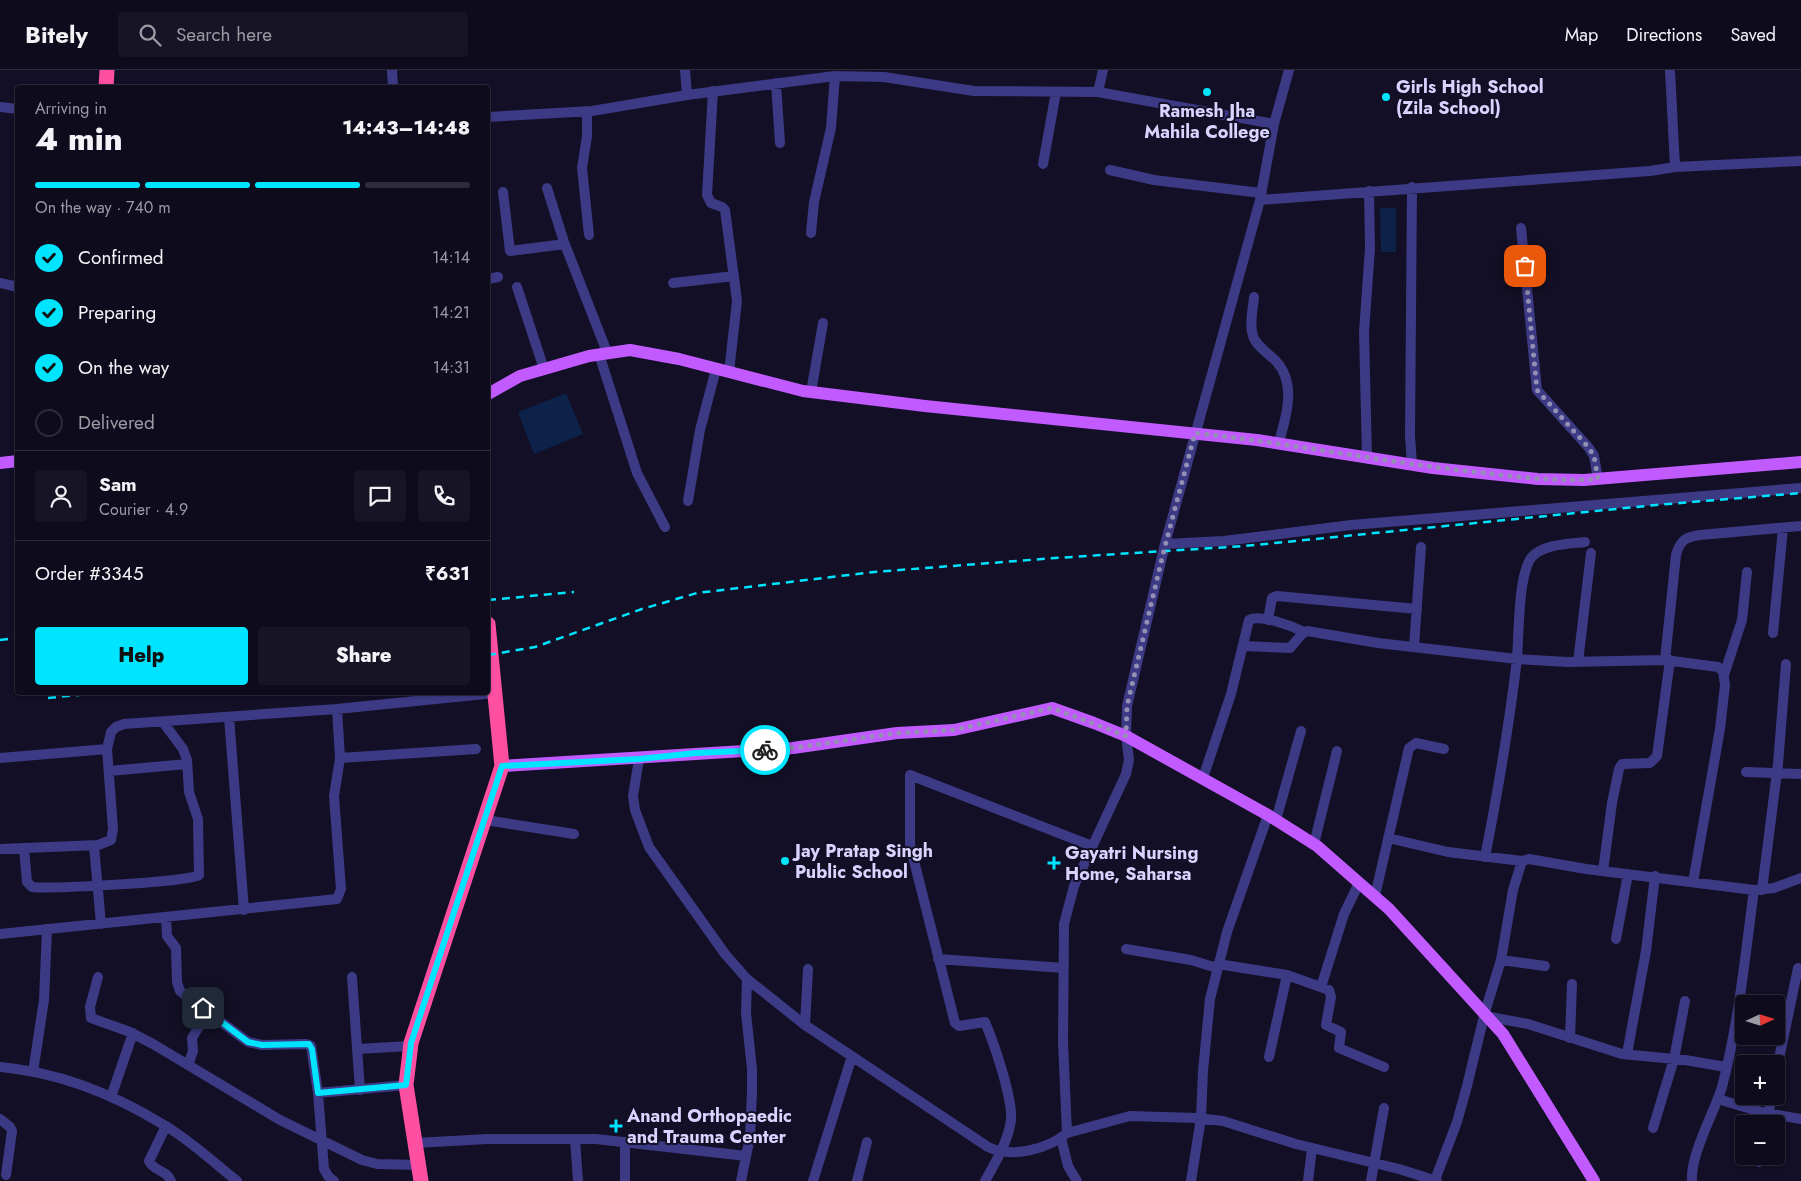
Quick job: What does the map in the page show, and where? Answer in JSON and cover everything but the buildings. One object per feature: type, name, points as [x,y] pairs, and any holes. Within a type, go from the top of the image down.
[{"type":"highway","points":[[106,85],[107,70]]},
{"type":"highway","points":[[420,1181],[406,1085],[410,1046],[502,766],[490,644]]},
{"type":"main road","points":[[490,393],[520,376],[603,353],[630,350],[811,392],[926,406],[1279,442],[1412,464],[1538,479],[1598,479],[1801,462]]},
{"type":"main road","points":[[0,463],[15,461]]},
{"type":"main road","points":[[502,766],[793,748],[897,733],[954,730],[1052,708],[1126,736],[1272,817],[1314,844],[1389,909],[1503,1034],[1594,1181]]},
{"type":"street","points":[[392,70],[393,85]]},
{"type":"street","points":[[685,70],[687,95]]},
{"type":"street","points":[[1098,92],[1102,70]]},
{"type":"street","points":[[1077,1181],[1068,1166],[1064,1136],[1064,924],[1074,886],[1126,774],[1129,760],[1126,736],[1127,706],[1165,544],[1260,197],[1274,124],[1289,70]]},
{"type":"street","points":[[1670,70],[1675,167]]},
{"type":"street","points":[[490,117],[587,111],[713,91],[835,76],[884,77],[974,91],[1098,92],[1274,124]]},
{"type":"street","points":[[811,233],[814,202],[831,128],[835,76]]},
{"type":"street","points":[[776,83],[780,143]]},
{"type":"street","points":[[713,91],[708,195],[711,203],[722,207],[724,210],[734,276],[737,314],[729,372]]},
{"type":"street","points":[[1043,164],[1056,92]]},
{"type":"street","points":[[0,107],[15,109]]},
{"type":"street","points":[[587,111],[587,136],[582,168],[589,235]]},
{"type":"street","points":[[1110,170],[1154,180],[1260,197],[1650,171],[1675,167],[1801,161]]},
{"type":"street","points":[[547,188],[603,353],[637,473],[665,527]]},
{"type":"street","points":[[1412,188],[1410,436],[1412,464]]},
{"type":"street","points":[[1367,457],[1364,332],[1370,248],[1370,191]]},
{"type":"street","points":[[503,192],[510,251],[565,244]]},
{"type":"street","points":[[1521,228],[1537,390],[1589,448],[1594,456],[1598,479]]},
{"type":"street","points":[[673,282],[734,276]]},
{"type":"street","points":[[0,283],[15,286]]},
{"type":"street","points":[[517,287],[544,369]]},
{"type":"street","points":[[1254,298],[1253,338],[1280,367],[1287,381],[1288,410],[1279,442]]},
{"type":"street","points":[[811,392],[823,323]]},
{"type":"street","points":[[688,501],[700,430],[716,369]]},
{"type":"street","points":[[1165,544],[1224,541],[1351,525],[1801,488]]},
{"type":"street","points":[[1603,871],[1612,803],[1622,764],[1650,763],[1657,756],[1676,555],[1682,541],[1688,537],[1700,535],[1801,526]]},
{"type":"street","points":[[1773,633],[1783,528]]},
{"type":"street","points":[[1484,857],[1499,784],[1517,659],[1524,581],[1528,563],[1533,556],[1541,551],[1585,542]]},
{"type":"street","points":[[1414,647],[1421,546]]},
{"type":"street","points":[[1578,662],[1591,553]]},
{"type":"street","points":[[1693,882],[1720,729],[1724,675],[1742,620],[1747,572]]},
{"type":"street","points":[[1268,620],[1270,602],[1272,598],[1277,596],[1417,609]]},
{"type":"street","points":[[1203,778],[1244,646],[1249,620],[1254,618],[1268,620],[1304,632],[1414,647],[1517,659],[1578,662],[1667,660],[1718,667],[1724,675]]},
{"type":"street","points":[[1244,646],[1290,648],[1304,632]]},
{"type":"street","points":[[1692,1181],[1700,1145],[1718,1098],[1733,1038],[1778,772],[1786,664]]},
{"type":"street","points":[[490,694],[495,693]]},
{"type":"street","points":[[0,849],[106,844],[113,834],[107,749],[111,732],[116,726],[337,709],[475,695]]},
{"type":"street","points":[[0,934],[333,901],[340,896],[334,796],[340,758],[337,709]]},
{"type":"street","points":[[229,717],[244,910]]},
{"type":"street","points":[[24,848],[29,886],[98,885],[192,878],[199,875],[198,819],[191,798],[187,764],[183,749],[163,722]]},
{"type":"street","points":[[1191,1181],[1201,1118],[1205,1034],[1217,966],[1272,817],[1301,731]]},
{"type":"street","points":[[1374,896],[1409,748],[1416,743],[1444,749]]},
{"type":"street","points":[[0,758],[107,749]]},
{"type":"street","points":[[340,758],[476,749]]},
{"type":"street","points":[[1314,844],[1337,751]]},
{"type":"street","points":[[639,759],[634,803],[649,847],[725,954],[747,979],[805,1025],[988,1147],[1000,1153],[1032,1149],[1064,1136],[1130,1116],[1201,1118],[1223,1121],[1312,1148],[1436,1181],[1457,1122],[1487,1015],[1501,960],[1513,890],[1522,861]]},
{"type":"street","points":[[109,771],[187,764]]},
{"type":"street","points":[[1746,772],[1801,774]]},
{"type":"street","points":[[985,1181],[1000,1153],[1010,1125],[1010,1112],[1003,1078],[986,1024],[982,1022],[959,1026],[955,1023],[910,845],[910,775],[1092,846]]},
{"type":"street","points":[[485,820],[574,834]]},
{"type":"street","points":[[1388,838],[1484,857],[1522,861],[1529,859],[1603,871],[1758,890],[1774,888],[1801,878]]},
{"type":"street","points":[[94,846],[101,924]]},
{"type":"street","points":[[1616,939],[1628,874]]},
{"type":"street","points":[[1627,1054],[1646,951],[1656,876]]},
{"type":"street","points":[[1321,987],[1344,914],[1359,883]]},
{"type":"street","points":[[166,918],[167,936],[176,948],[178,988],[242,1039],[253,1044],[309,1044],[312,1049],[318,1093],[324,1169],[334,1181]]},
{"type":"street","points":[[33,1072],[44,1000],[47,929]]},
{"type":"street","points":[[1126,949],[1217,966],[1287,975],[1321,987],[1331,993],[1326,1025],[1341,1032],[1338,1045],[1340,1050],[1384,1067]]},
{"type":"street","points":[[938,959],[1064,968]]},
{"type":"street","points":[[1501,960],[1545,966]]},
{"type":"street","points":[[1780,1055],[1798,968]]},
{"type":"street","points":[[805,1025],[808,969]]},
{"type":"street","points":[[1269,1057],[1287,975]]},
{"type":"street","points":[[98,977],[90,1007],[91,1018],[133,1034],[280,1120],[374,1163],[418,1165]]},
{"type":"street","points":[[352,977],[360,1090]]},
{"type":"street","points":[[741,1181],[750,1137],[752,1092],[752,1069],[746,1013],[747,979]]},
{"type":"street","points":[[1570,1038],[1572,984]]},
{"type":"street","points":[[1653,1128],[1674,1059],[1685,1001]]},
{"type":"street","points":[[188,1065],[193,1051],[192,1038],[208,1012]]},
{"type":"street","points":[[1487,1015],[1528,1024],[1591,1046],[1627,1054],[1674,1059],[1726,1068]]},
{"type":"street","points":[[111,1097],[133,1034]]},
{"type":"street","points":[[357,1049],[410,1046]]},
{"type":"street","points":[[814,1181],[852,1056]]},
{"type":"street","points":[[0,1068],[33,1072],[71,1082],[111,1097],[166,1126],[236,1181]]},
{"type":"street","points":[[318,1093],[406,1085]]},
{"type":"street","points":[[1718,1098],[1760,1115]]},
{"type":"street","points":[[1371,1181],[1384,1108]]},
{"type":"street","points":[[0,1119],[12,1131],[6,1175]]},
{"type":"street","points":[[1785,1119],[1801,1119]]},
{"type":"street","points":[[166,1126],[149,1161],[152,1166],[166,1173],[171,1181]]},
{"type":"street","points":[[415,1143],[575,1138],[746,1156]]},
{"type":"street","points":[[575,1138],[578,1181]]},
{"type":"street","points":[[624,1181],[625,1142]]},
{"type":"street","points":[[857,1181],[866,1142]]},
{"type":"street","points":[[1308,1181],[1312,1148]]},
{"type":"water","points":[[1380,208],[1396,208],[1396,252],[1381,252]]},
{"type":"water","points":[[566,393],[583,434],[534,454],[518,412]]},
{"type":"railway","points":[[490,655],[535,647],[642,609],[697,593],[874,572],[1245,546],[1656,505],[1801,493]]},
{"type":"railway","points":[[490,600],[574,592]]},
{"type":"railway","points":[[0,640],[15,638]]},
{"type":"railway","points":[[48,698],[78,695]]},
{"type":"way so far","points":[[765,750],[793,748],[897,733],[954,730],[979,726],[1052,708],[1126,736],[1127,706],[1164,550],[1195,433],[1279,442],[1433,468],[1538,479],[1598,479],[1594,456],[1589,448],[1537,390],[1525,266]]},
{"type":"place","name":"Ramesh Jha Mahila College","points":[[1207,92]]},
{"type":"place","name":"Girls High School (Zila School)","points":[[1386,97]]},
{"type":"place","name":"Jay Pratap Singh Public School","points":[[785,861]]},
{"type":"place","name":"Gayatri Nursing Home, Saharsa","points":[[1054,863]]},
{"type":"place","name":"Anand Orthopaedic and Trauma Center","points":[[616,1126]]},
{"type":"route","points":[[203,1008],[221,1024],[242,1039],[253,1044],[309,1044],[312,1049],[318,1093],[406,1085],[407,1063],[411,1043],[502,766],[765,750]]}]
